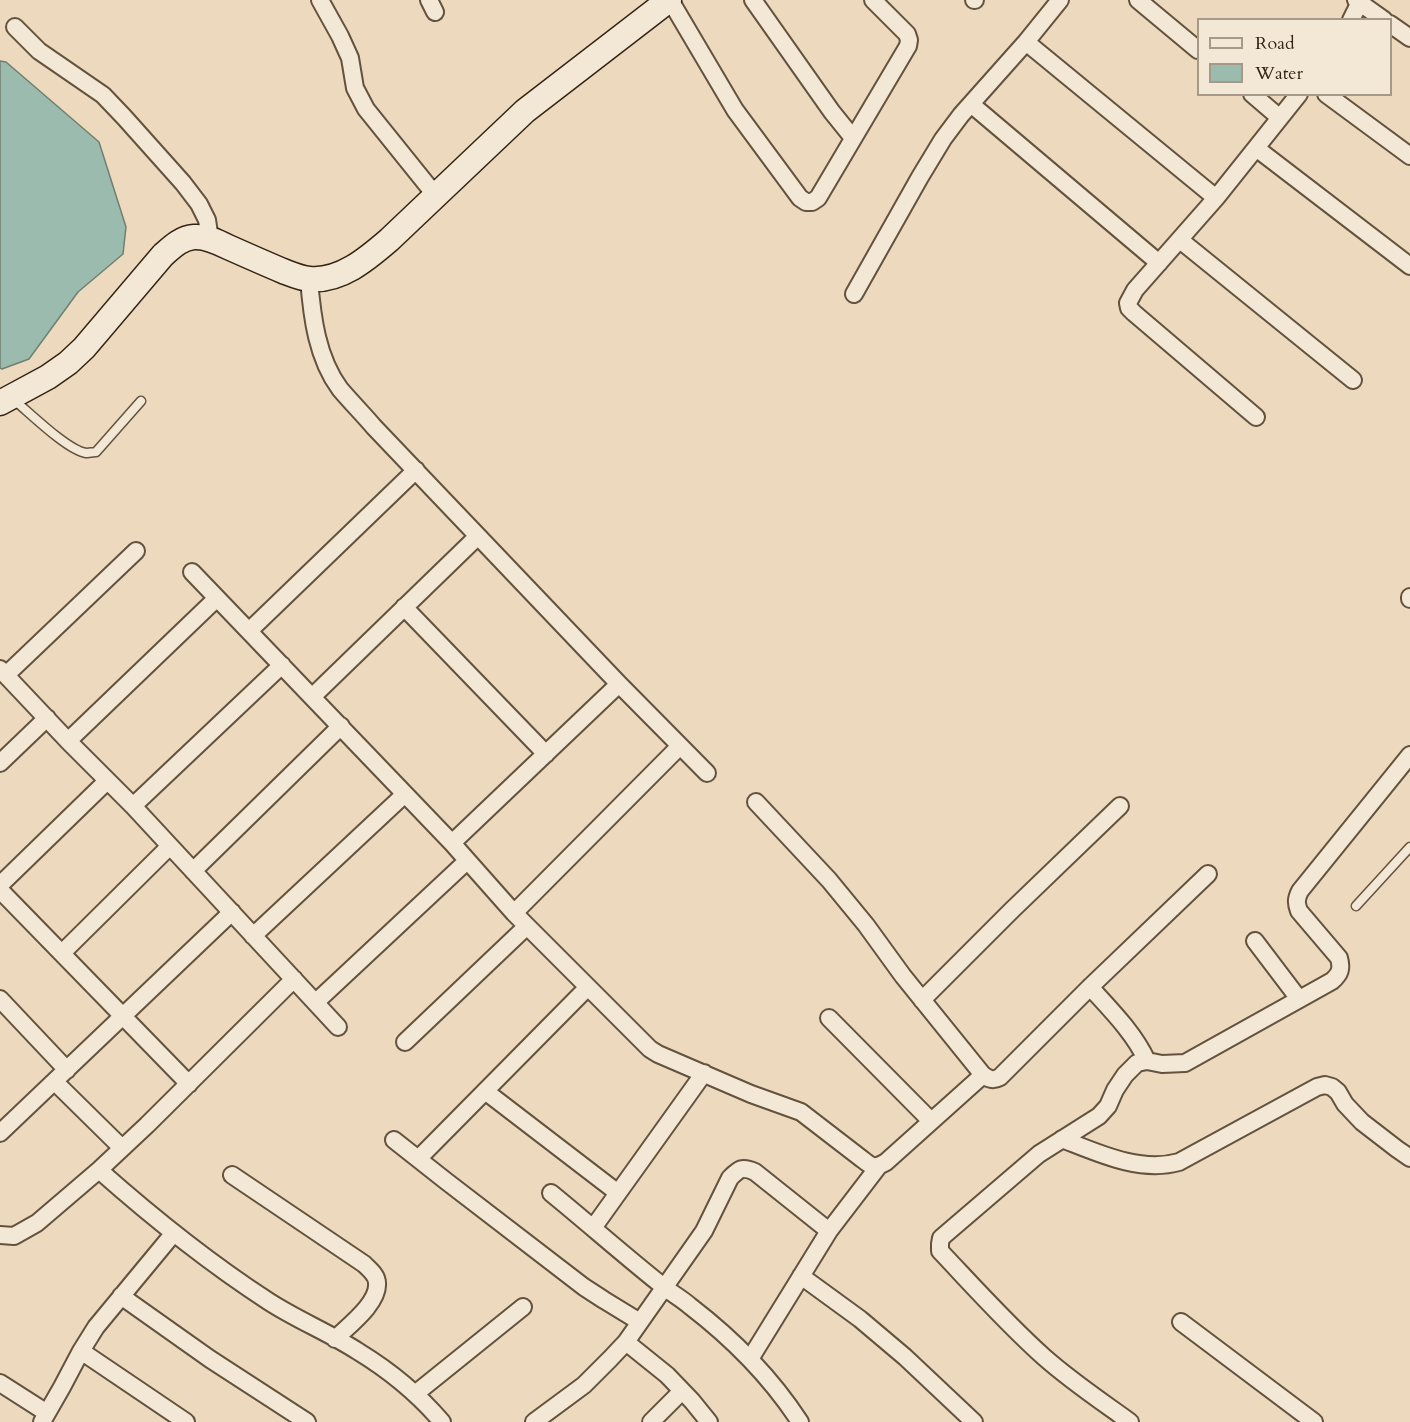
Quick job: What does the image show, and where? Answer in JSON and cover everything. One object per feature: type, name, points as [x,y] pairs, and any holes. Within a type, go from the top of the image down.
[{"type":"street","points":[[320,0],[350,58],[356,88],[366,109],[436,196]]},
{"type":"street","points":[[5,400],[48,378],[68,363],[84,348],[163,255],[173,245],[184,239],[195,236],[210,239],[273,267],[309,279],[325,278],[345,272],[367,259],[525,111],[669,0],[735,110],[800,198],[806,202],[812,202],[818,198],[908,46],[907,34],[873,0]]},
{"type":"street","points":[[753,0],[853,138]]},
{"type":"street","points":[[854,294],[943,139],[1060,0]]},
{"type":"street","points":[[1138,0],[1197,49]]},
{"type":"street","points":[[1352,18],[1359,1],[1380,18]]},
{"type":"street","points":[[1392,25],[1410,38]]},
{"type":"street","points":[[15,27],[39,51],[103,94],[199,204],[207,220],[210,239]]},
{"type":"street","points":[[1026,42],[1216,198]]},
{"type":"street","points":[[1254,96],[1280,118]]},
{"type":"street","points":[[1256,417],[1134,313],[1128,303],[1131,296],[1216,198],[1297,96]]},
{"type":"street","points":[[1329,96],[1410,156]]},
{"type":"street","points":[[971,104],[1159,263]]},
{"type":"street","points":[[1256,148],[1410,266]]},
{"type":"street","points":[[1179,240],[1353,380]]},
{"type":"street","points":[[309,279],[312,314],[318,340],[327,367],[339,388],[619,684],[707,773]]},
{"type":"street","points":[[249,631],[416,470]]},
{"type":"street","points":[[312,697],[478,536]]},
{"type":"street","points":[[136,551],[3,672],[133,806],[339,1027]]},
{"type":"street","points":[[192,572],[452,843],[514,913],[650,1049],[751,1094],[801,1112],[862,1160],[878,1167]]},
{"type":"street","points":[[68,741],[217,598]]},
{"type":"street","points":[[404,607],[546,754]]},
{"type":"street","points":[[133,806],[282,665]]},
{"type":"street","points":[[452,843],[619,684]]},
{"type":"street","points":[[0,763],[47,718]]},
{"type":"street","points":[[193,871],[341,726]]},
{"type":"street","points":[[514,913],[680,746]]},
{"type":"street","points":[[1130,1422],[1045,1358],[1003,1318],[940,1251],[941,1238],[1039,1154],[1099,1116],[1108,1106],[1125,1075],[1137,1063],[1185,1062],[1339,975],[1341,966],[1339,958],[1299,911],[1296,898],[1410,755]]},
{"type":"street","points":[[0,885],[107,781]]},
{"type":"street","points":[[253,936],[405,794]]},
{"type":"street","points":[[756,802],[829,880],[983,1075],[995,1080],[1208,874]]},
{"type":"street","points":[[922,1000],[1120,806]]},
{"type":"street","points":[[62,953],[170,846]]},
{"type":"street","points":[[316,1002],[467,861]]},
{"type":"street","points":[[0,890],[189,1084]]},
{"type":"street","points":[[0,1133],[232,912]]},
{"type":"street","points":[[405,1042],[527,926]]},
{"type":"street","points":[[1255,941],[1299,999]]},
{"type":"street","points":[[0,1235],[14,1236],[37,1223],[99,1170],[294,979]]},
{"type":"street","points":[[418,1159],[588,987]]},
{"type":"street","points":[[1090,987],[1136,1040],[1147,1061]]},
{"type":"street","points":[[2,1004],[122,1148]]},
{"type":"street","points":[[829,1018],[931,1121]]},
{"type":"street","points":[[593,1228],[704,1073]]},
{"type":"street","points":[[750,1359],[829,1231],[878,1167],[983,1075]]},
{"type":"street","points":[[1062,1139],[1113,1159],[1157,1166],[1169,1165],[1179,1162],[1317,1087],[1326,1085],[1338,1092],[1345,1104],[1362,1122],[1410,1158]]},
{"type":"street","points":[[485,1091],[618,1193]]},
{"type":"street","points":[[394,1140],[584,1287],[640,1322]]},
{"type":"street","points":[[534,1422],[584,1385],[626,1342],[705,1231],[730,1178],[742,1168],[755,1172],[829,1231]]},
{"type":"street","points":[[99,1170],[173,1234],[267,1301],[358,1351],[391,1374],[415,1394],[442,1422]]},
{"type":"street","points":[[232,1176],[364,1263],[374,1274],[378,1282],[369,1306],[335,1339]]},
{"type":"street","points":[[551,1193],[737,1346],[763,1371],[800,1422]]},
{"type":"street","points":[[0,1383],[45,1417],[96,1327],[173,1234]]},
{"type":"street","points":[[801,1276],[860,1319],[905,1357],[974,1422]]},
{"type":"street","points":[[122,1296],[210,1359],[307,1422]]},
{"type":"street","points":[[415,1394],[523,1307]]},
{"type":"street","points":[[1181,1322],[1314,1422]]},
{"type":"street","points":[[626,1342],[667,1375],[709,1422]]},
{"type":"street","points":[[81,1351],[186,1422]]},
{"type":"street","points":[[651,1422],[682,1391]]},
{"type":"lane","points":[[5,400],[61,440],[87,453],[96,452],[141,401]]},
{"type":"lane","points":[[1356,906],[1410,847]]},
{"type":"water","points":[[0,61],[6,62],[99,142],[126,227],[123,254],[78,292],[29,359],[2,369],[0,368]]}]
